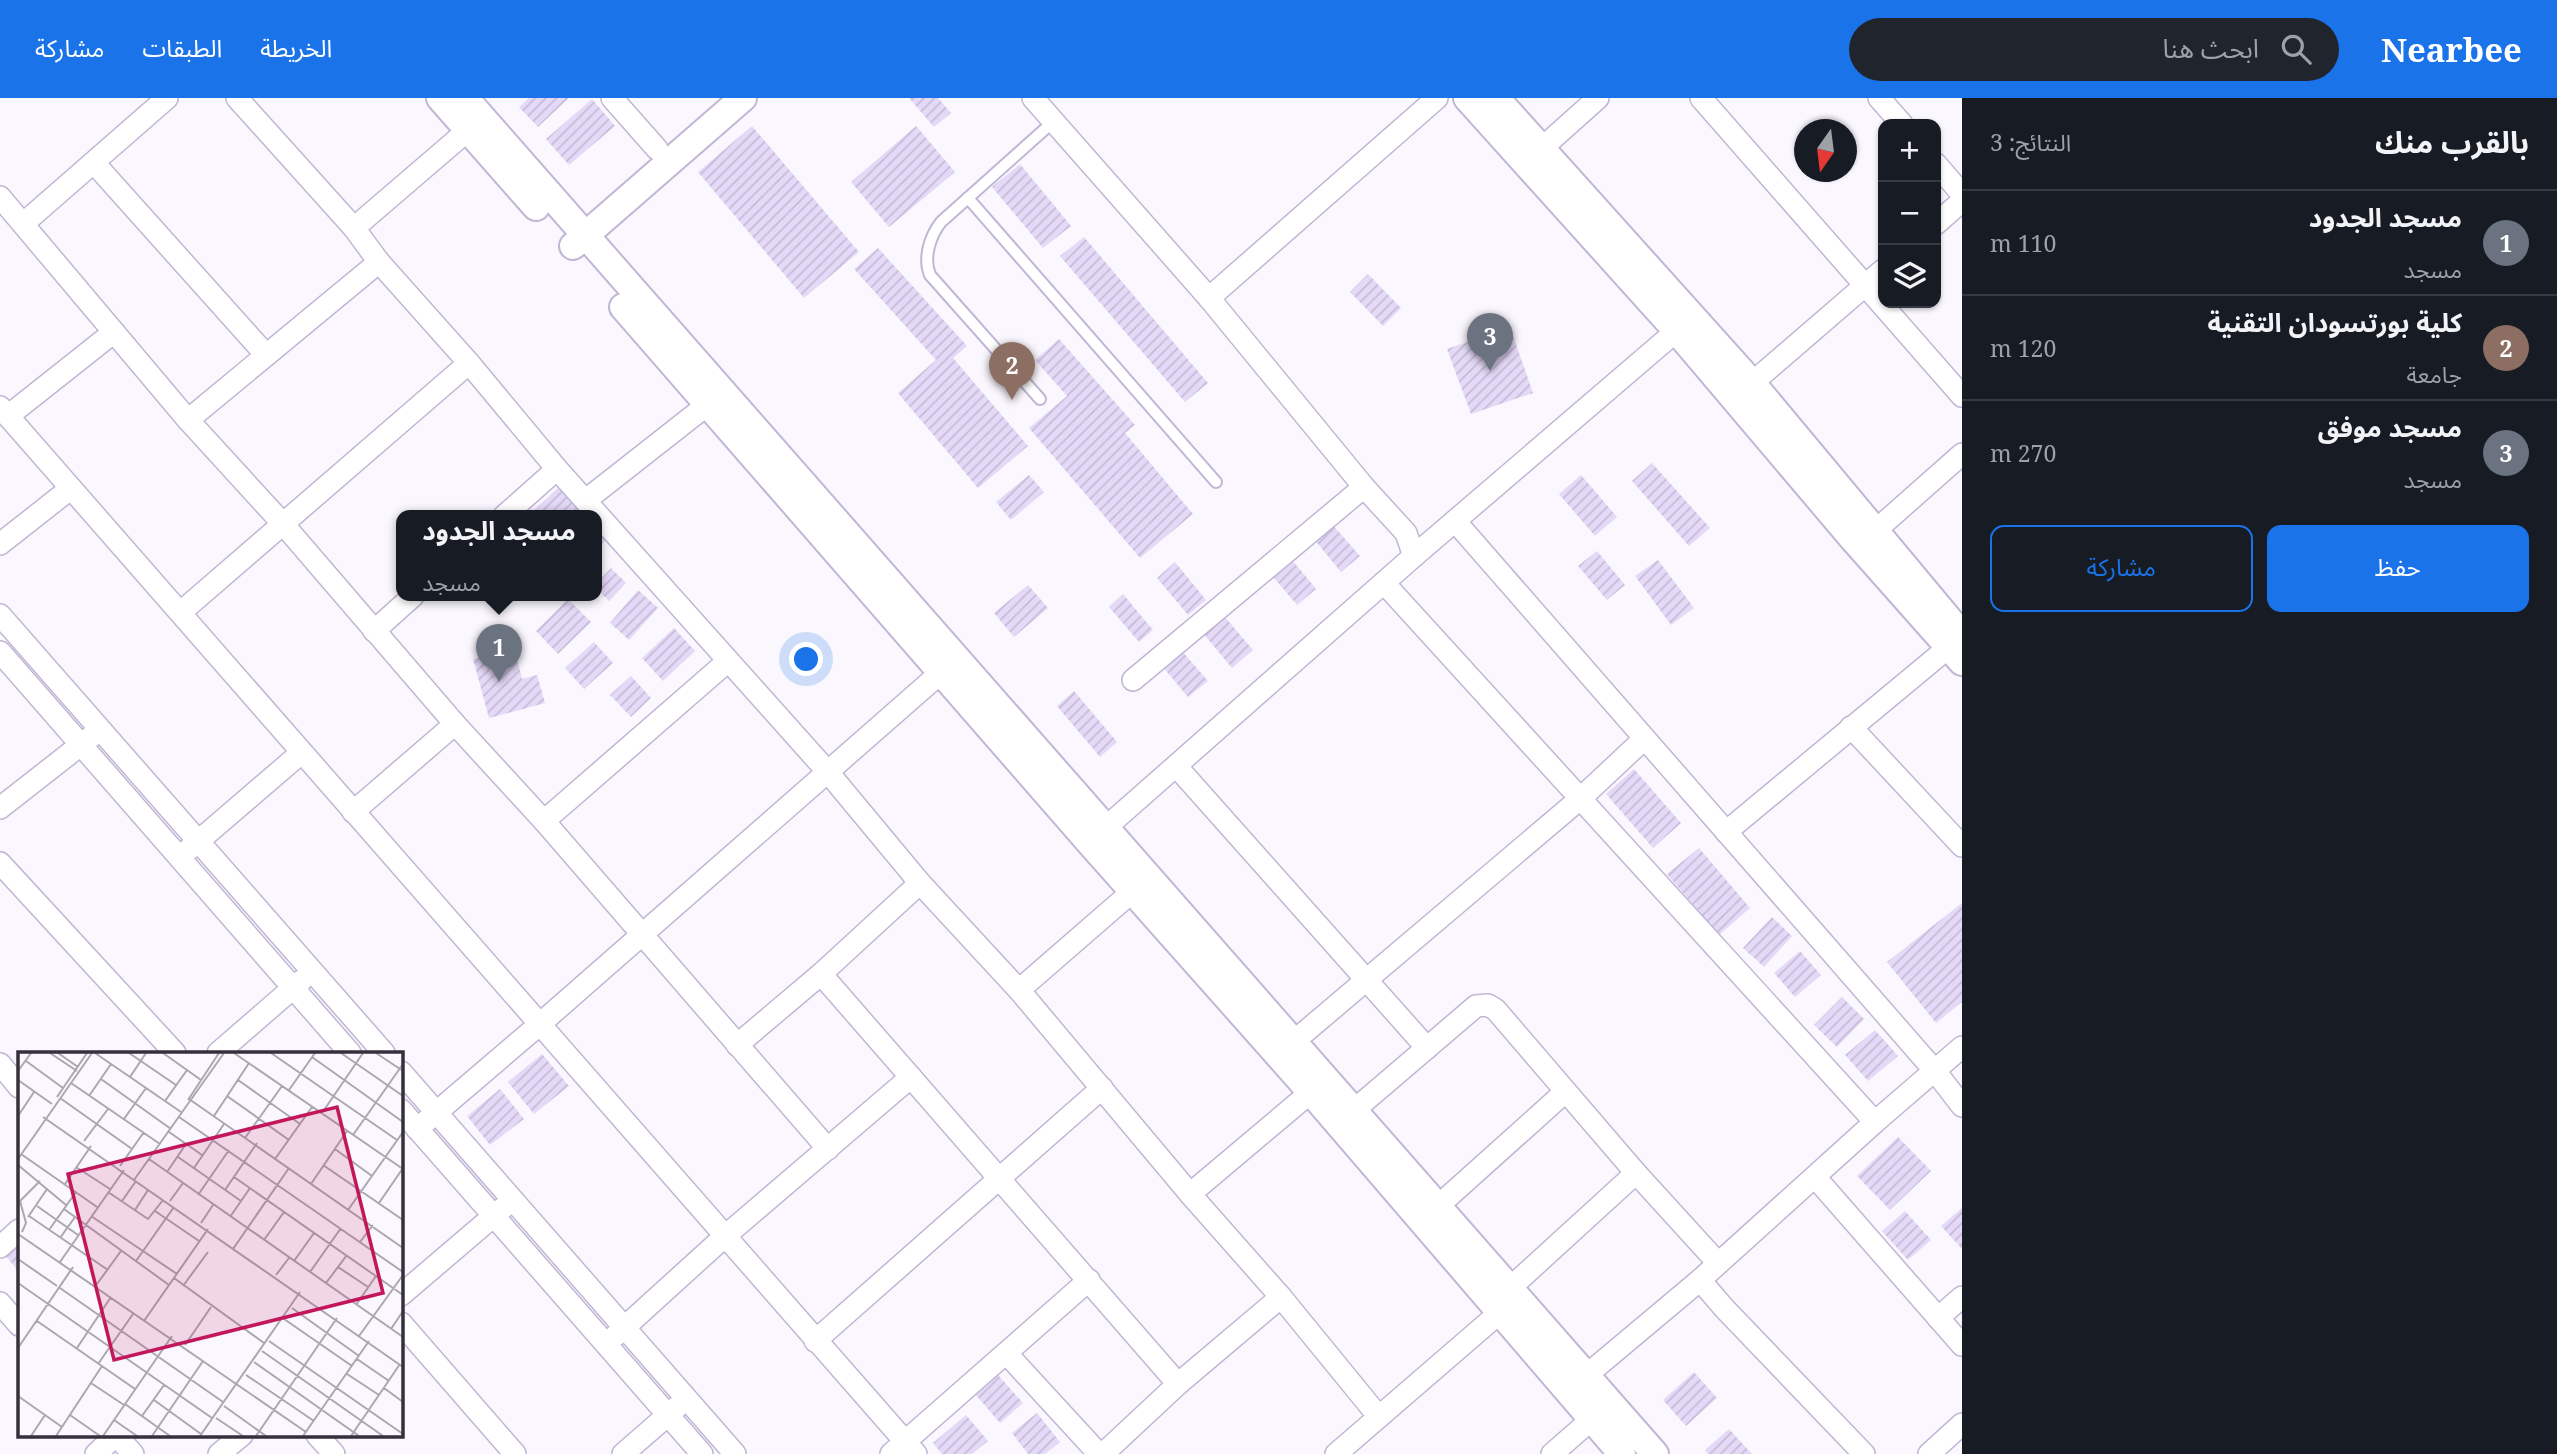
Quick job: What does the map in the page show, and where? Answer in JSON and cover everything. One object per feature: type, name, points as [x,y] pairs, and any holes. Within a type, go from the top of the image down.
[{"type":"street","points":[[24,223],[167,98]]},
{"type":"street","points":[[237,98],[354,228],[379,262],[595,510]]},
{"type":"street","points":[[440,98],[467,131],[573,235],[1098,834],[1292,1043],[1438,1206],[1576,1383],[1655,1454]]},
{"type":"street","points":[[465,98],[707,405],[949,665]]},
{"type":"street","points":[[612,98],[657,149]]},
{"type":"street","points":[[573,235],[657,149],[717,98]]},
{"type":"street","points":[[573,235],[743,98]]},
{"type":"street","points":[[1033,98],[1209,298],[1406,533],[1414,556]]},
{"type":"street","points":[[1209,298],[1437,98]]},
{"type":"street","points":[[1467,98],[1533,156],[1684,323],[1853,539],[1958,648]]},
{"type":"street","points":[[1496,98],[1533,156]]},
{"type":"street","points":[[1533,156],[1598,98]]},
{"type":"street","points":[[1701,98],[1962,396]]},
{"type":"street","points":[[1880,98],[1898,119]]},
{"type":"street","points":[[354,228],[467,131]]},
{"type":"street","points":[[94,164],[266,355]]},
{"type":"street","points":[[1941,169],[1962,194]]},
{"type":"street","points":[[0,197],[188,420],[284,525],[455,724],[544,821],[828,1149]]},
{"type":"street","points":[[1941,220],[1962,201]]},
{"type":"street","points":[[188,420],[379,262]]},
{"type":"street","points":[[1752,383],[1878,274]]},
{"type":"street","points":[[1684,323],[1752,383],[1875,531],[1958,648]]},
{"type":"street","points":[[1098,834],[1684,323]]},
{"type":"street","points":[[114,332],[4,412],[815,1341],[904,1450],[1088,1280]]},
{"type":"street","points":[[181,612],[469,363]]},
{"type":"street","points":[[586,500],[707,405]]},
{"type":"street","points":[[1875,531],[1962,454]]},
{"type":"street","points":[[511,510],[557,469]]},
{"type":"street","points":[[1133,680],[1364,486]]},
{"type":"street","points":[[0,544],[70,489]]},
{"type":"street","points":[[602,518],[827,771],[920,883],[1018,990],[1281,1297],[1379,1417]]},
{"type":"street","points":[[1455,521],[1935,1071],[1962,1106]]},
{"type":"street","points":[[1384,583],[1875,1122]]},
{"type":"street","points":[[374,631],[407,601]]},
{"type":"street","points":[[0,615],[383,1052]]},
{"type":"street","points":[[1726,832],[1851,727],[1958,648]]},
{"type":"street","points":[[0,652],[349,1052]]},
{"type":"street","points":[[544,821],[728,661]]},
{"type":"street","points":[[417,1129],[949,665]]},
{"type":"street","points":[[353,812],[455,724]]},
{"type":"street","points":[[1851,727],[1962,846]]},
{"type":"street","points":[[0,808],[100,730]]},
{"type":"street","points":[[1292,1043],[1581,798],[1644,739]]},
{"type":"street","points":[[179,858],[301,753]]},
{"type":"street","points":[[1177,767],[1427,1048]]},
{"type":"street","points":[[1098,834],[1133,891],[1311,1093],[1509,1299]]},
{"type":"street","points":[[0,863],[173,1052]]},
{"type":"street","points":[[737,1045],[821,974],[920,883]]},
{"type":"street","points":[[1018,990],[1133,891]]},
{"type":"street","points":[[219,1052],[311,972]]},
{"type":"street","points":[[821,974],[1178,1384]]},
{"type":"street","points":[[1353,1111],[1476,1006],[1488,1005],[1496,1010],[1636,1173],[1718,1263]]},
{"type":"street","points":[[1576,1383],[1700,1280],[1962,1047]]},
{"type":"street","points":[[0,1064],[18,1086]]},
{"type":"street","points":[[402,1073],[735,1454]]},
{"type":"street","points":[[606,1344],[724,1237],[911,1077]]},
{"type":"street","points":[[815,1341],[1102,1088]]},
{"type":"street","points":[[1438,1206],[1565,1092]]},
{"type":"street","points":[[1190,1194],[1311,1093]]},
{"type":"street","points":[[402,1111],[702,1454]]},
{"type":"street","points":[[1336,1454],[1509,1299],[1636,1173]]},
{"type":"street","points":[[1815,1177],[1962,1345]]},
{"type":"street","points":[[402,1294],[512,1200]]},
{"type":"street","points":[[0,1247],[18,1231]]},
{"type":"street","points":[[1700,1280],[1864,1454]]},
{"type":"street","points":[[1007,1354],[1101,1454],[1178,1384],[1281,1297]]},
{"type":"street","points":[[1938,1318],[1962,1297]]},
{"type":"street","points":[[0,1303],[18,1324]]},
{"type":"street","points":[[402,1324],[515,1454]]},
{"type":"street","points":[[1576,1383],[1592,1419],[1622,1454]]},
{"type":"street","points":[[623,1454],[686,1399]]},
{"type":"street","points":[[1552,1454],[1592,1419]]},
{"type":"street","points":[[1929,1454],[1962,1424]]},
{"type":"street","points":[[96,1454],[115,1436]]},
{"type":"street","points":[[117,1436],[133,1454]]},
{"type":"street","points":[[219,1454],[241,1436]]},
{"type":"street","points":[[318,1436],[334,1454]]},
{"type":"lane","points":[[1040,399],[930,275],[926,266],[931,239],[936,229],[1054,121]]},
{"type":"lane","points":[[968,198],[1216,482]]},
{"type":"building","points":[[529,98],[569,98],[538,127],[519,107]]},
{"type":"building","points":[[909,98],[938,98],[951,113],[934,127]]},
{"type":"building","points":[[592,99],[615,126],[569,165],[546,139]]},
{"type":"building","points":[[752,126],[859,252],[804,298],[698,172]]},
{"type":"building","points":[[916,126],[955,172],[889,227],[851,182]]},
{"type":"building","points":[[1020,164],[1071,226],[1043,248],[992,187]]},
{"type":"building","points":[[1084,237],[1208,383],[1185,402],[1060,256]]},
{"type":"building","points":[[878,248],[967,346],[953,358],[1028,446],[978,488],[898,393],[936,360],[854,269]]},
{"type":"building","points":[[1368,274],[1401,308],[1383,326],[1350,292]]},
{"type":"building","points":[[1510,327],[1533,393],[1471,414],[1447,349]]},
{"type":"building","points":[[1059,339],[1135,425],[1125,433],[1193,514],[1140,558],[1029,428],[1067,396],[1035,360]]},
{"type":"building","points":[[1652,463],[1710,528],[1689,546],[1632,481]]},
{"type":"building","points":[[1029,475],[1044,492],[1011,520],[996,502]]},
{"type":"building","points":[[1581,475],[1617,517],[1595,536],[1559,494]]},
{"type":"building","points":[[560,486],[582,509],[581,510],[534,510]]},
{"type":"building","points":[[1331,523],[1360,556],[1341,572],[1313,538]]},
{"type":"building","points":[[1597,551],[1625,585],[1607,600],[1578,566]]},
{"type":"building","points":[[1288,555],[1316,589],[1297,605],[1268,571]]},
{"type":"building","points":[[1658,560],[1694,608],[1671,625],[1635,576]]},
{"type":"building","points":[[1175,562],[1206,600],[1188,615],[1157,578]]},
{"type":"building","points":[[611,568],[626,583],[609,601],[602,594],[602,578]]},
{"type":"building","points":[[1028,585],[1048,608],[1014,637],[994,613]]},
{"type":"building","points":[[638,590],[658,608],[629,640],[610,623]]},
{"type":"building","points":[[1123,594],[1153,630],[1139,642],[1109,607]]},
{"type":"building","points":[[566,601],[570,601],[591,622],[558,654],[536,631]]},
{"type":"building","points":[[1224,616],[1253,650],[1232,668],[1203,633]]},
{"type":"building","points":[[674,628],[695,651],[663,681],[642,658]]},
{"type":"building","points":[[594,642],[613,663],[584,689],[565,668]]},
{"type":"building","points":[[514,648],[522,679],[537,675],[545,703],[489,718],[473,659]]},
{"type":"building","points":[[1181,650],[1208,681],[1188,697],[1162,666]]},
{"type":"building","points":[[631,676],[651,698],[631,717],[610,695]]},
{"type":"building","points":[[1074,691],[1117,742],[1100,757],[1057,706]]},
{"type":"building","points":[[1634,769],[1681,823],[1653,848],[1606,794]]},
{"type":"building","points":[[1699,848],[1750,908],[1719,935],[1667,874]]},
{"type":"building","points":[[1962,903],[1962,1002],[1936,1023],[1887,962]]},
{"type":"building","points":[[1772,917],[1792,936],[1764,967],[1743,948]]},
{"type":"building","points":[[1800,951],[1821,975],[1795,997],[1774,973]]},
{"type":"building","points":[[1842,997],[1864,1019],[1837,1047],[1814,1025]]},
{"type":"building","points":[[1875,1030],[1898,1056],[1868,1081],[1845,1055]]},
{"type":"building","points":[[542,1054],[569,1086],[534,1114],[508,1082]]},
{"type":"building","points":[[500,1089],[524,1119],[490,1145],[467,1116]]},
{"type":"building","points":[[1898,1137],[1931,1171],[1890,1210],[1857,1176]]},
{"type":"building","points":[[1962,1208],[1962,1249],[1941,1226]]},
{"type":"building","points":[[1905,1211],[1931,1240],[1908,1260],[1882,1231]]},
{"type":"building","points":[[18,1244],[18,1271],[5,1255]]},
{"type":"building","points":[[1694,1372],[1717,1398],[1686,1426],[1663,1400]]},
{"type":"building","points":[[998,1375],[1023,1403],[1000,1423],[976,1395]]},
{"type":"building","points":[[1037,1413],[1060,1442],[1045,1454],[1028,1454],[1012,1433]]},
{"type":"building","points":[[966,1415],[988,1441],[972,1454],[942,1454],[933,1443]]},
{"type":"building","points":[[1729,1429],[1752,1454],[1708,1454],[1705,1450]]},
{"type":"place","name":"مسجد موفق","points":[[1490,371]]},
{"type":"place","name":"كلية بورتسودان التقنية","points":[[1012,400]]},
{"type":"place","name":"مسجد الجدود","points":[[499,682]]}]
